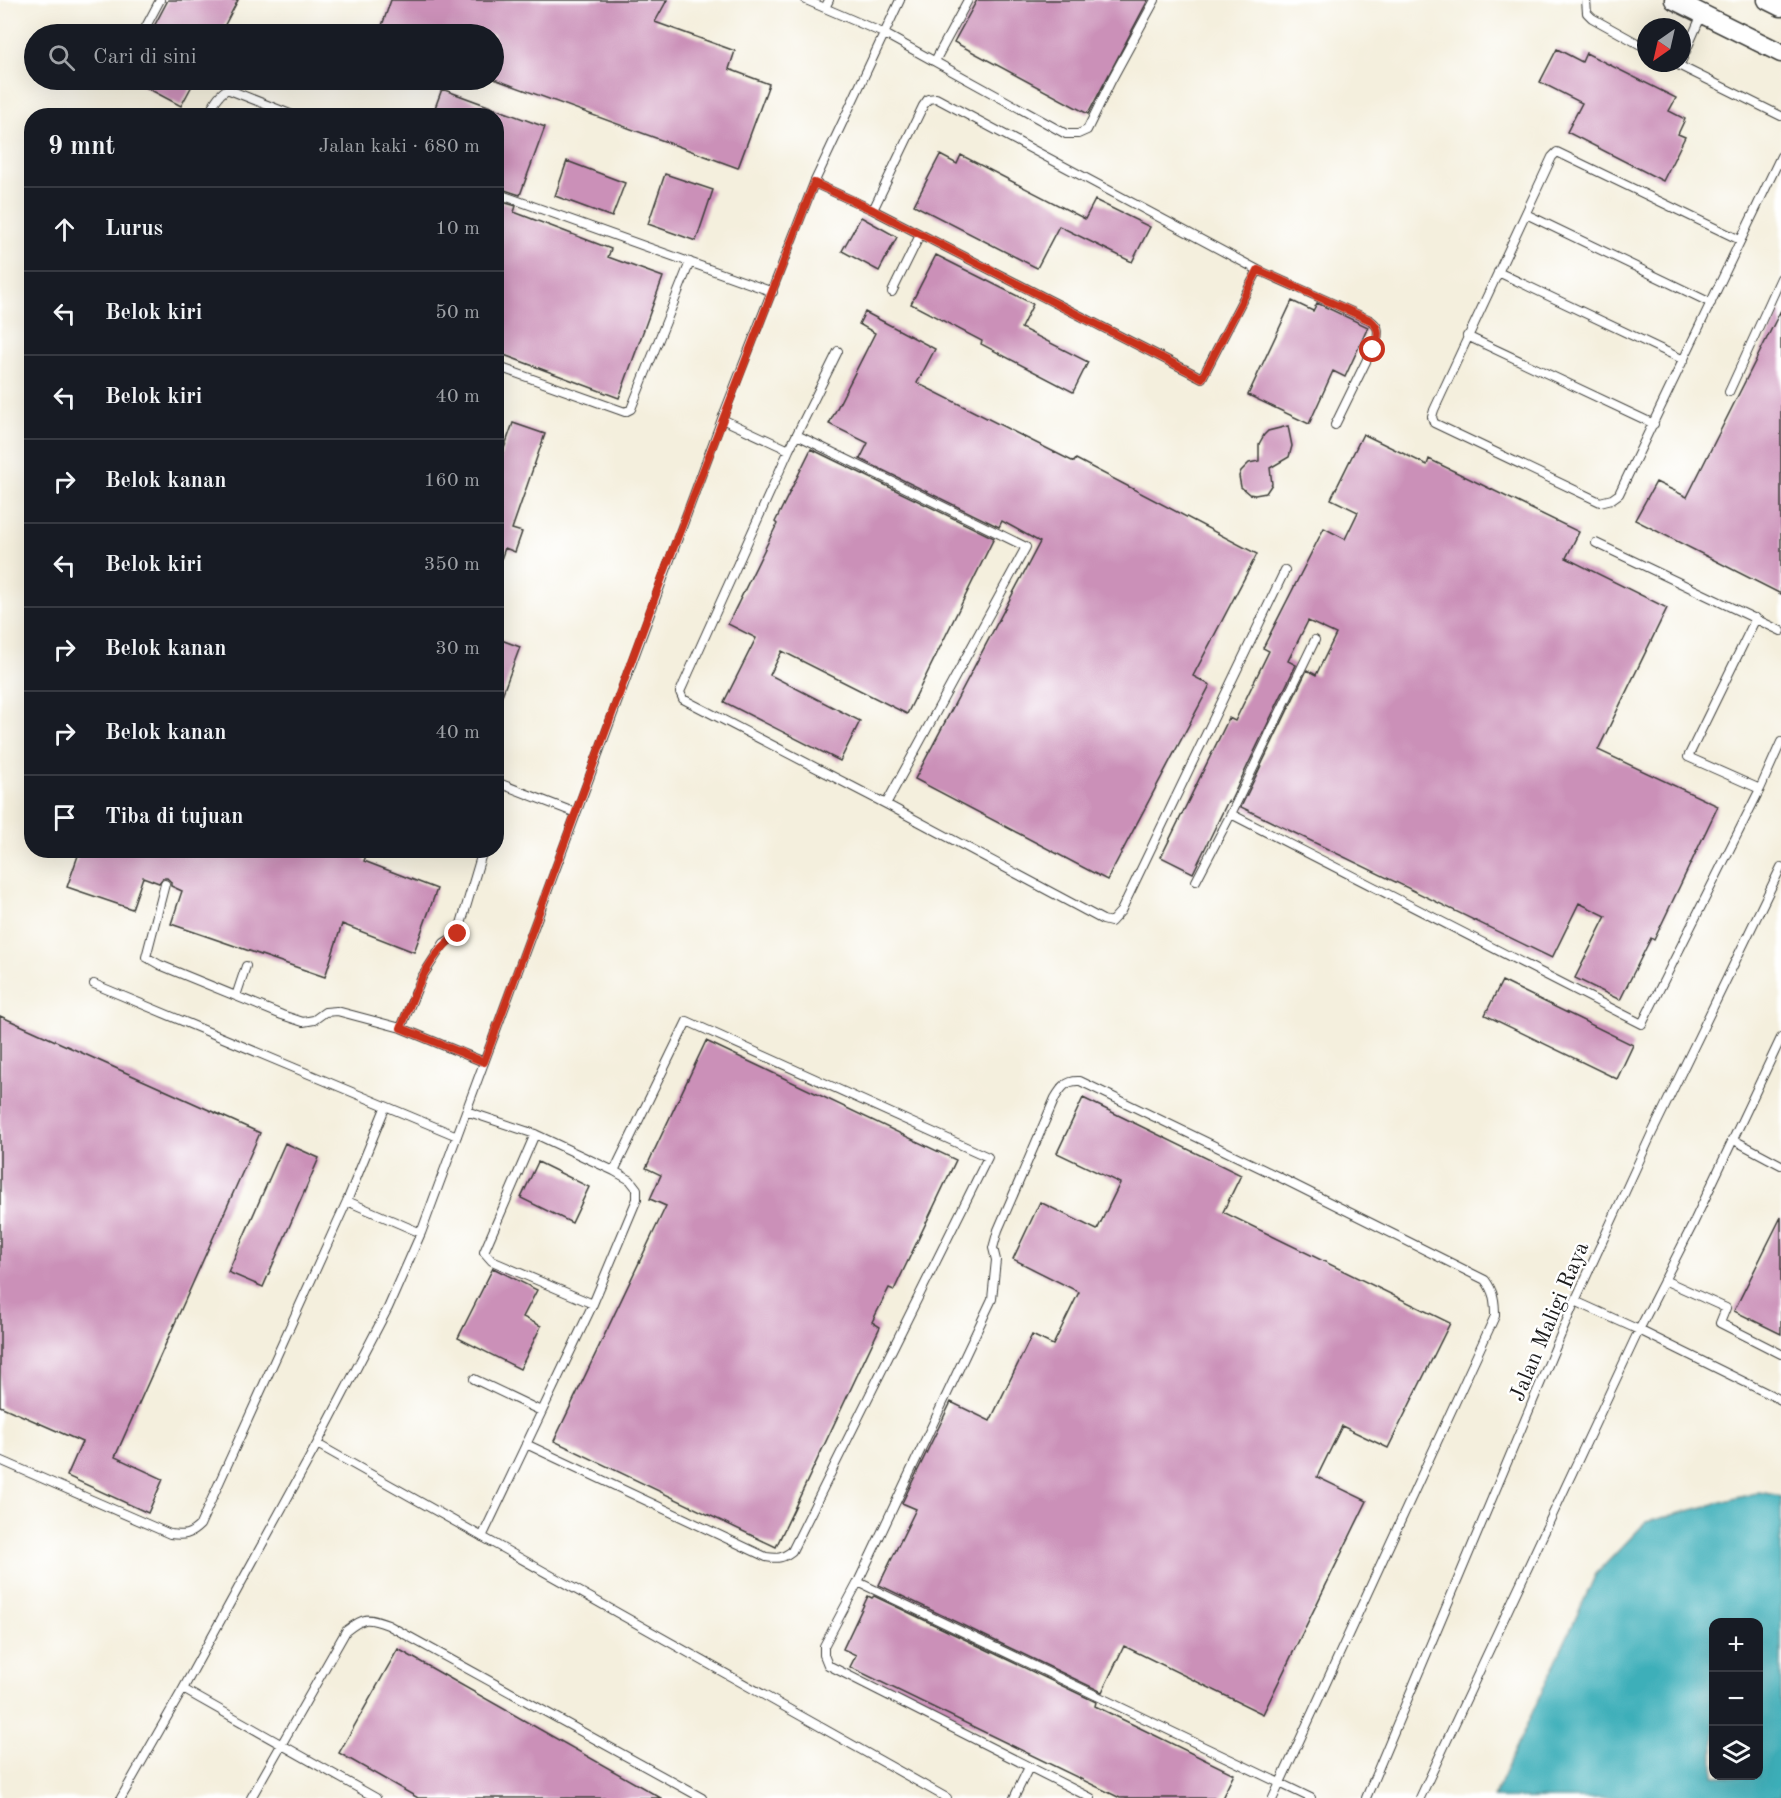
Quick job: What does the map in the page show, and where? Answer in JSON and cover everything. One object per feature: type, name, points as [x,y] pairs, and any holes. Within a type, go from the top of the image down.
[{"type":"street","points":[[1674,0],[1781,53]]},
{"type":"street","points":[[1767,0],[1781,8]]},
{"type":"lane","points":[[147,24],[160,0]]},
{"type":"lane","points":[[806,0],[883,33],[1066,134],[1078,135],[1087,130],[1155,0]]},
{"type":"lane","points":[[825,8],[829,0]]},
{"type":"lane","points":[[121,1798],[317,1443],[388,1308],[421,1233],[722,419],[814,183],[900,0]]},
{"type":"lane","points":[[935,61],[968,0]]},
{"type":"lane","points":[[1586,0],[1587,13],[1592,18],[1637,43]]},
{"type":"lane","points":[[1691,37],[1702,14]]},
{"type":"lane","points":[[1691,69],[1781,116]]},
{"type":"lane","points":[[212,108],[214,101],[226,90]]},
{"type":"lane","points":[[230,90],[275,108]]},
{"type":"lane","points":[[873,210],[923,106],[928,99],[936,98],[1258,270],[1377,324],[1379,330],[1375,345],[1335,425]]},
{"type":"lane","points":[[1740,240],[1557,152],[1552,157],[1467,336],[1434,410],[1432,417],[1434,423],[1599,502],[1612,499],[1619,494],[1781,156]]},
{"type":"lane","points":[[814,183],[873,210],[1202,378],[1258,270]]},
{"type":"lane","points":[[504,197],[772,292]]},
{"type":"lane","points":[[1526,214],[1711,303]]},
{"type":"lane","points":[[892,292],[920,235]]},
{"type":"lane","points":[[504,369],[625,412],[631,410],[690,262]]},
{"type":"lane","points":[[1498,272],[1684,360]]},
{"type":"lane","points":[[1729,392],[1781,278]]},
{"type":"lane","points":[[1467,336],[1654,424]]},
{"type":"lane","points":[[838,351],[789,450],[680,692],[683,699],[1103,920],[1111,922],[1121,911],[1285,570]]},
{"type":"lane","points":[[722,419],[789,450]]},
{"type":"lane","points":[[797,435],[1026,547],[886,804]]},
{"type":"lane","points":[[1596,543],[1781,631]]},
{"type":"lane","points":[[1756,618],[1688,757],[1760,789]]},
{"type":"lane","points":[[1196,881],[1316,640]]},
{"type":"lane","points":[[1231,814],[1642,1024],[1760,789],[1781,742]]},
{"type":"lane","points":[[504,785],[576,813]]},
{"type":"lane","points":[[401,1028],[422,978],[444,943],[458,934],[481,858]]},
{"type":"lane","name":"Jalan Maligi Raya","points":[[1366,1798],[1575,1301],[1652,1133],[1781,867]]},
{"type":"lane","points":[[165,884],[146,957],[160,965],[303,1022],[314,1020],[325,1012],[336,1011],[401,1028],[484,1062]]},
{"type":"lane","points":[[236,996],[246,966]]},
{"type":"lane","points":[[94,984],[457,1136]]},
{"type":"lane","points":[[526,1443],[766,1557],[776,1559],[784,1557],[792,1551],[988,1157],[687,1021],[614,1171]]},
{"type":"lane","points":[[1420,1798],[1639,1330],[1692,1226],[1781,1038]]},
{"type":"lane","points":[[1091,1798],[828,1665],[824,1655],[824,1646],[858,1582],[992,1299],[996,1260],[993,1248],[998,1230],[1054,1098],[1063,1086],[1072,1080],[1080,1081],[1277,1176],[1485,1280],[1496,1302],[1495,1316],[1273,1798]]},
{"type":"lane","points":[[0,1460],[170,1534],[183,1536],[192,1534],[200,1526],[347,1201],[386,1107]]},
{"type":"lane","points":[[466,1111],[535,1134],[614,1171],[630,1180],[637,1189],[637,1199],[593,1304],[482,1537]]},
{"type":"lane","points":[[535,1134],[484,1252],[492,1261],[593,1304]]},
{"type":"lane","points":[[1732,1139],[1781,1165]]},
{"type":"lane","points":[[347,1201],[421,1233]]},
{"type":"lane","points":[[1664,1280],[1726,1308],[1720,1323],[1781,1354]]},
{"type":"lane","points":[[1575,1301],[1781,1400]]},
{"type":"lane","points":[[474,1378],[541,1411]]},
{"type":"lane","points":[[317,1443],[947,1798]]},
{"type":"lane","points":[[858,1582],[1311,1798]]},
{"type":"lane","points":[[251,1798],[346,1631],[360,1620],[372,1619],[388,1625],[702,1798]]},
{"type":"lane","points":[[183,1689],[376,1798]]},
{"type":"lane","points":[[1014,1798],[1029,1767]]},
{"type":"water","points":[[1759,1492],[1781,1496],[1781,1798],[1493,1798],[1596,1574],[1646,1522]]},
{"type":"building","points":[[168,0],[238,0],[225,24],[155,24]]},
{"type":"building","points":[[391,0],[667,0],[655,22],[735,51],[729,69],[769,84],[738,168],[504,83],[504,24],[383,24]]},
{"type":"building","points":[[977,0],[1148,0],[1088,114],[954,42]]},
{"type":"building","points":[[1557,49],[1582,62],[1586,53],[1676,98],[1669,111],[1685,119],[1678,134],[1685,137],[1663,181],[1567,132],[1582,103],[1540,82]]},
{"type":"building","points":[[151,90],[190,90],[181,106]]},
{"type":"building","points":[[442,90],[445,90],[494,108],[435,108]]},
{"type":"building","points":[[504,112],[545,127],[520,195],[504,190]]},
{"type":"building","points":[[940,155],[957,164],[961,155],[1085,219],[1095,200],[1150,227],[1132,262],[1059,226],[1037,268],[914,205]]},
{"type":"building","points":[[567,161],[625,183],[612,217],[555,196]]},
{"type":"building","points":[[665,174],[713,190],[696,241],[648,224]]},
{"type":"building","points":[[504,202],[516,206],[514,212],[611,249],[608,257],[663,277],[619,398],[504,355]]},
{"type":"building","points":[[861,217],[897,237],[879,271],[842,251]]},
{"type":"building","points":[[936,255],[1033,304],[1021,328],[1088,362],[1073,392],[911,304]]},
{"type":"building","points":[[1292,301],[1313,311],[1317,303],[1368,327],[1345,377],[1333,371],[1309,424],[1248,395]]},
{"type":"building","points":[[1781,310],[1781,594],[1635,520],[1656,482],[1687,497]]},
{"type":"building","points":[[865,312],[935,349],[917,383],[1074,462],[1076,459],[1257,554],[1193,676],[1210,685],[1107,880],[915,779],[1040,542],[1002,521],[999,527],[860,459],[868,443],[829,424],[875,333],[859,324]]},
{"type":"building","points":[[513,423],[545,434],[512,529],[522,532],[515,552],[505,548],[504,551],[504,448]]},
{"type":"building","points":[[1288,426],[1292,446],[1289,457],[1270,468],[1272,484],[1266,493],[1249,494],[1241,487],[1239,476],[1241,471],[1249,463],[1259,461],[1259,444],[1268,431]]},
{"type":"building","points":[[1363,434],[1427,465],[1429,459],[1579,532],[1566,558],[1667,608],[1598,750],[1718,806],[1654,940],[1651,938],[1620,1000],[1575,978],[1606,916],[1579,903],[1552,958],[1241,807],[1307,670],[1316,675],[1336,634],[1308,621],[1288,661],[1296,665],[1193,873],[1161,857],[1229,718],[1235,721],[1269,651],[1263,648],[1324,528],[1345,539],[1358,512],[1331,499]]},
{"type":"building","points":[[811,449],[994,538],[907,714],[782,651],[770,675],[860,721],[840,761],[724,702],[756,638],[728,624]]},
{"type":"building","points":[[504,641],[520,647],[504,690]]},
{"type":"building","points":[[77,858],[365,858],[364,861],[437,889],[414,952],[342,924],[325,977],[171,924],[182,891],[171,886],[167,878],[163,878],[159,883],[143,877],[132,909],[67,887]]},
{"type":"building","points":[[1502,981],[1633,1045],[1617,1079],[1485,1015]]},
{"type":"building","points":[[0,1016],[260,1133],[115,1457],[163,1479],[148,1513],[67,1476],[82,1442],[0,1406]]},
{"type":"building","points":[[706,1041],[956,1160],[894,1290],[889,1288],[872,1322],[880,1327],[776,1547],[554,1441],[666,1206],[650,1199],[661,1175],[646,1168]]},
{"type":"building","points":[[1083,1098],[1241,1175],[1223,1212],[1450,1323],[1388,1448],[1342,1426],[1317,1477],[1367,1501],[1263,1714],[1124,1646],[1102,1692],[879,1585],[916,1509],[902,1503],[951,1402],[990,1421],[1032,1335],[1053,1345],[1079,1292],[1013,1259],[1040,1202],[1097,1230],[1120,1183],[1057,1153]]},
{"type":"building","points":[[285,1143],[319,1158],[263,1287],[228,1272]]},
{"type":"building","points":[[538,1162],[589,1187],[572,1223],[521,1198]]},
{"type":"building","points":[[1781,1217],[1781,1334],[1734,1311]]},
{"type":"building","points":[[493,1268],[537,1290],[523,1317],[541,1326],[520,1369],[458,1338]]},
{"type":"building","points":[[868,1596],[872,1598],[874,1596],[1096,1702],[1095,1706],[1234,1774],[1222,1798],[1120,1798],[850,1667],[856,1655],[843,1649]]},
{"type":"building","points":[[398,1649],[661,1798],[418,1798],[339,1753]]},
{"type":"route","points":[[458,934],[444,943],[422,978],[401,1028],[484,1062],[663,575],[814,183],[873,210],[1202,378],[1258,270],[1377,324],[1379,330],[1373,350]]}]
